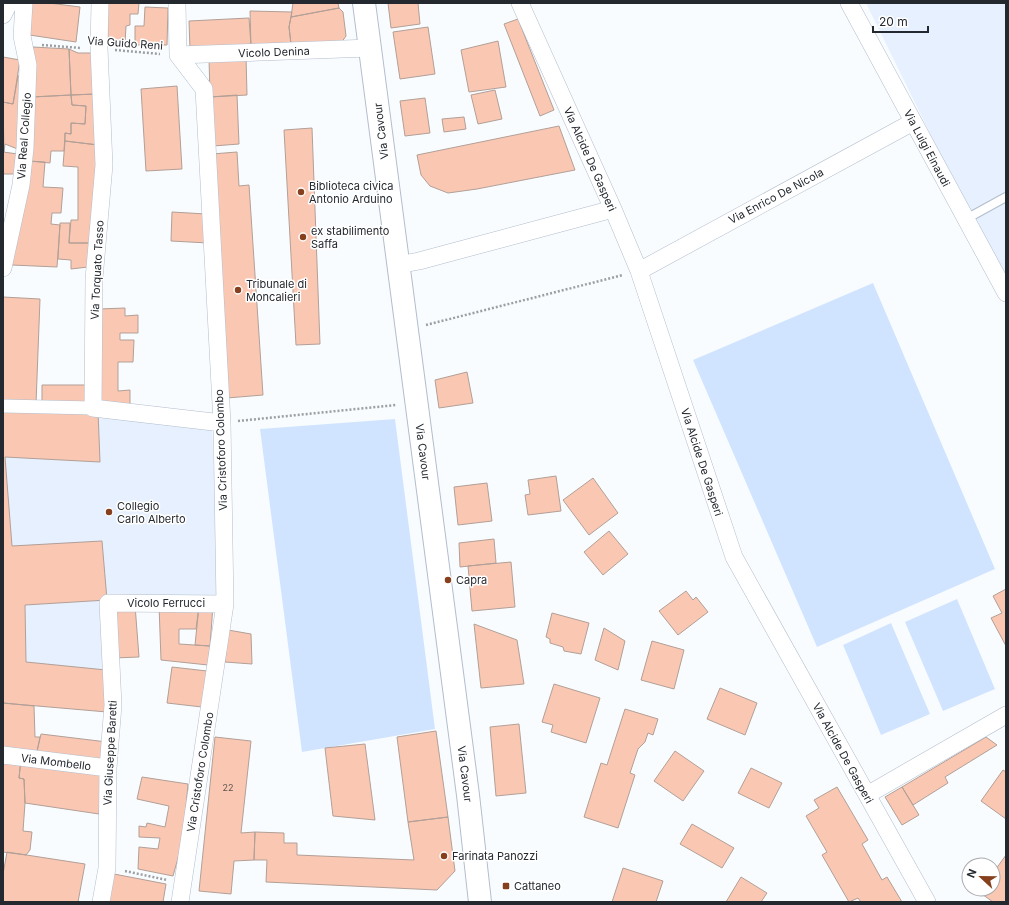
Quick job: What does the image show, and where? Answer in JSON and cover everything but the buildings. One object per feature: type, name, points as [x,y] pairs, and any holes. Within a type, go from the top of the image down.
[{"type":"main road","name":"Via Cavour","points":[[364,3],[408,330],[468,795],[480,902]]},
{"type":"street","points":[[3,15],[9,3]]},
{"type":"street","name":"Via Real Collegio","points":[[3,268],[21,185],[25,148],[28,65],[22,36],[24,3]]},
{"type":"street","name":"Via Torquato Tasso","points":[[93,408],[94,279],[104,165],[99,48],[100,3]]},
{"type":"street","points":[[177,3],[178,55]]},
{"type":"street","name":"Via Alcide De Gasperi","points":[[520,3],[613,209],[639,271],[734,557],[926,902]]},
{"type":"street","name":"Via Luigi Einaudi","points":[[848,3],[1006,293]]},
{"type":"street","name":"Vicolo Denina","points":[[178,55],[370,48]]},
{"type":"street","name":"Via Cristoforo Colombo","points":[[178,55],[204,89],[222,423],[225,604],[180,902]]},
{"type":"street","name":"Via Enrico De Nicola","points":[[639,271],[913,122]]},
{"type":"street","points":[[398,264],[427,259],[613,209]]},
{"type":"street","points":[[3,406],[93,408],[222,423]]},
{"type":"street","name":"Vicolo Ferrucci","points":[[108,603],[225,604]]},
{"type":"street","name":"Via Giuseppe Baretti","points":[[101,902],[107,868],[108,768],[113,705],[108,603]]},
{"type":"street","points":[[867,795],[1006,715]]},
{"type":"street","name":"Via Mombello","points":[[3,755],[108,768]]},
{"type":"lane","points":[[966,219],[1006,197]]},
{"type":"path","name":"Via Guido Reni","points":[[26,51],[30,44],[76,47],[89,51],[99,48],[178,55]]},
{"type":"path","points":[[408,330],[639,271]]},
{"type":"path","points":[[222,423],[417,403]]},
{"type":"path","points":[[107,868],[183,883]]},
{"type":"shaded area","points":[[866,3],[1006,3],[1006,283],[974,223]]},
{"type":"shaded area","points":[[873,283],[995,569],[817,647],[693,360]]},
{"type":"shaded area","name":"Collegio Carlo Alberto","points":[[3,411],[212,425],[219,599],[107,600],[106,670],[3,703]]},
{"type":"shaded area","points":[[395,419],[435,729],[302,752],[260,429]]},
{"type":"shaded area","points":[[957,599],[995,689],[943,711],[905,622]]},
{"type":"shaded area","points":[[891,623],[930,714],[881,735],[843,645]]},
{"type":"place","name":"Biblioteca civica Antonio Arduino","points":[[301,192]]},
{"type":"place","name":"ex stabilimento Saffa","points":[[303,237]]},
{"type":"place","name":"Tribunale di Moncalieri","points":[[238,290]]},
{"type":"place","name":"Collegio Carlo Alberto","points":[[109,512]]},
{"type":"place","name":"Capra","points":[[448,580]]},
{"type":"place","name":"Farinata Panozzi","points":[[444,856]]},
{"type":"place","name":"Cattaneo","points":[[506,886]]}]
